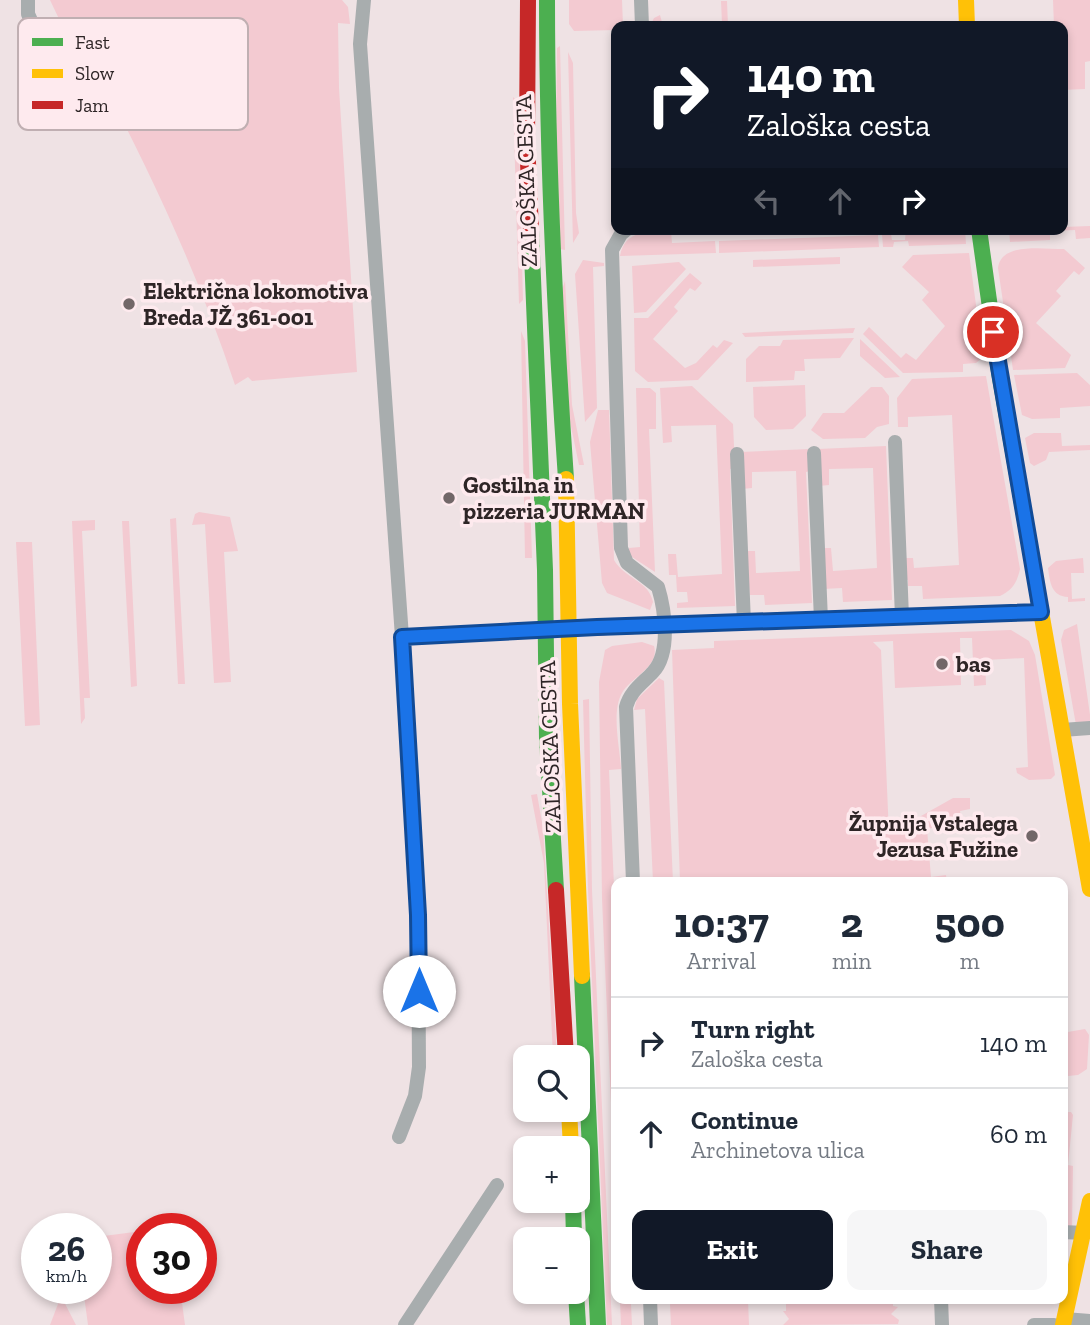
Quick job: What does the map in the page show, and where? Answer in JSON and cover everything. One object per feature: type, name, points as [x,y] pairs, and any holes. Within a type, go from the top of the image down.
[{"type":"main road","name":"ZALOŠKA CESTA","points":[[528,0],[527,140],[547,738],[565,1045]]},
{"type":"main road","name":"ZALOŠKA CESTA","points":[[547,0],[548,179],[556,365],[566,486],[569,628],[598,1325]]},
{"type":"main road","points":[[966,0],[967,21]]},
{"type":"main road","points":[[980,235],[995,348],[1090,889]]},
{"type":"main road","points":[[545,630],[1041,612]]},
{"type":"main road","points":[[1068,1278],[1085,1233],[1090,1201]]},
{"type":"main road","points":[[577,1304],[578,1325]]},
{"type":"main road","points":[[1061,1323],[1064,1304]]},
{"type":"street","points":[[28,0],[30,18]]},
{"type":"street","points":[[364,0],[360,57],[402,637],[418,915],[419,1067],[415,1096],[399,1138]]},
{"type":"street","points":[[641,0],[642,21]]},
{"type":"street","points":[[620,235],[612,250],[622,554],[627,563],[658,587],[664,625],[661,659],[632,694],[626,706],[633,877]]},
{"type":"street","points":[[895,442],[902,617]]},
{"type":"street","points":[[814,453],[821,620]]},
{"type":"street","points":[[737,454],[744,622]]},
{"type":"street","name":"ZALOŠKA CESTA","points":[[402,637],[545,630]]},
{"type":"street","points":[[1062,730],[1090,728]]},
{"type":"street","points":[[405,1325],[497,1185]]},
{"type":"street","points":[[1068,1232],[1085,1233]]},
{"type":"street","points":[[650,1304],[651,1325]]},
{"type":"street","points":[[942,1304],[942,1325]]},
{"type":"street","points":[[1034,1325],[1090,1321]]},
{"type":"shaded area","points":[[50,0],[342,0],[348,7],[350,24],[338,23],[339,88],[357,372],[252,381],[248,377],[235,385],[191,267],[127,130],[248,130],[248,18],[59,18]]},
{"type":"shaded area","points":[[569,0],[622,0],[623,21],[611,21],[611,30],[574,31],[569,24]]},
{"type":"shaded area","points":[[1053,0],[1090,0],[1090,61],[1085,62],[1085,89],[1068,90],[1068,21],[1054,21]]},
{"type":"shaded area","points":[[721,1],[727,1],[728,21],[722,21]]},
{"type":"shaded area","points":[[660,15],[662,21],[652,21],[654,18]]},
{"type":"shaded area","points":[[560,46],[565,250],[560,249],[556,144],[557,48]]},
{"type":"shaded area","points":[[568,52],[573,63],[576,213],[579,233],[573,243]]},
{"type":"shaded area","points":[[513,97],[518,102],[523,300],[519,304]]},
{"type":"shaded area","points":[[1090,226],[1090,238],[1076,239],[1075,230],[1068,230],[1068,227]]},
{"type":"shaded area","points":[[671,235],[672,243],[715,241],[716,253],[620,256],[623,247],[633,236]]},
{"type":"shaded area","points":[[878,235],[879,247],[719,253],[719,241]]},
{"type":"shaded area","points":[[882,235],[891,235],[892,240],[905,240],[905,235],[965,235],[966,244],[909,246],[908,241],[894,242],[893,247],[883,247]]},
{"type":"shaded area","points":[[1009,235],[1050,235],[1050,240],[1010,242]]},
{"type":"shaded area","points":[[1024,249],[1064,249],[1085,268],[1079,275],[1074,271],[1056,291],[1061,296],[1036,323],[1071,355],[1065,368],[1013,370],[998,268],[1001,260],[1007,254]]},
{"type":"shaded area","points":[[969,253],[983,357],[976,363],[963,364],[963,372],[903,373],[863,334],[869,327],[901,358],[906,353],[916,360],[945,326],[922,300],[929,292],[902,267],[913,255]]},
{"type":"shaded area","points":[[840,257],[840,264],[753,267],[753,260]]},
{"type":"shaded area","points":[[583,260],[604,263],[604,266],[593,267],[597,408],[585,422],[575,274]]},
{"type":"shaded area","points":[[679,262],[686,269],[646,312],[634,313],[632,266]]},
{"type":"shaded area","points":[[690,273],[702,283],[695,291],[690,288],[674,307],[678,311],[653,339],[685,368],[696,363],[713,345],[717,348],[724,340],[733,343],[698,380],[648,382],[635,371],[634,318],[648,318]]},
{"type":"shaded area","points":[[565,281],[572,405],[584,465],[579,465],[568,412],[561,293]]},
{"type":"shaded area","points":[[855,328],[853,333],[745,337],[742,333]]},
{"type":"shaded area","points":[[521,331],[525,341],[532,558],[525,558]]},
{"type":"shaded area","points":[[854,338],[840,358],[804,359],[805,371],[795,371],[794,380],[746,382],[746,359],[759,346],[780,346],[783,340]]},
{"type":"shaded area","points":[[860,339],[900,377],[885,378],[860,356]]},
{"type":"shaded area","points":[[1077,373],[1090,385],[1090,406],[1060,408],[1060,418],[1032,419],[1022,415],[1014,375]]},
{"type":"shaded area","points":[[986,376],[1019,574],[1013,586],[1000,596],[923,599],[922,586],[908,586],[908,580],[905,580],[903,558],[913,558],[914,568],[959,565],[952,415],[908,417],[908,427],[898,427],[897,398],[912,379]]},
{"type":"shaded area","points":[[805,385],[806,416],[793,429],[766,430],[754,417],[753,387]]},
{"type":"shaded area","points":[[692,386],[733,424],[735,468],[730,469],[735,606],[677,608],[677,603],[688,602],[687,592],[677,592],[676,575],[669,575],[668,554],[676,554],[678,577],[722,574],[716,425],[671,426],[672,442],[663,443],[660,388]]},
{"type":"shaded area","points":[[871,387],[882,387],[889,396],[889,424],[877,427],[865,438],[823,439],[811,430],[823,413],[844,413]]},
{"type":"shaded area","points":[[636,388],[650,388],[656,393],[656,429],[649,429],[655,572],[629,555],[629,548],[640,547]]},
{"type":"shaded area","points":[[598,410],[609,410],[614,560],[647,589],[653,602],[650,610],[607,593],[602,583],[590,442]]},
{"type":"shaded area","points":[[1034,433],[1061,433],[1062,446],[1090,445],[1090,450],[1049,452],[1046,460],[1034,466],[1030,463],[1025,438]]},
{"type":"shaded area","points":[[886,446],[892,600],[843,602],[842,588],[823,589],[822,548],[831,548],[833,571],[877,568],[873,468],[829,469],[829,485],[819,486],[818,449]]},
{"type":"shaded area","points":[[810,449],[810,471],[806,472],[812,603],[765,605],[764,595],[750,595],[745,551],[755,551],[756,573],[800,571],[796,471],[752,472],[752,488],[742,489],[741,452]]},
{"type":"shaded area","points":[[199,512],[230,517],[238,551],[224,552],[231,682],[214,683],[205,524],[192,525],[195,514]]},
{"type":"shaded area","points":[[176,518],[185,684],[178,684],[170,519]]},
{"type":"shaded area","points":[[95,520],[95,530],[82,531],[90,698],[84,698],[85,718],[81,724],[72,521]]},
{"type":"shaded area","points":[[122,521],[129,521],[137,686],[131,687]]},
{"type":"shaded area","points":[[16,542],[32,542],[40,725],[25,726]]},
{"type":"shaded area","points":[[1083,558],[1084,573],[1071,573],[1072,599],[1085,598],[1085,601],[1068,602],[1068,597],[1058,594],[1052,587],[1048,568],[1056,561]]},
{"type":"shaded area","points":[[1077,624],[1090,724],[1076,725],[1061,640],[1064,630]]},
{"type":"shaded area","points":[[1011,630],[1029,641],[1035,655],[1055,775],[1051,779],[1029,780],[1017,773],[1016,768],[1028,767],[1024,658],[985,660],[986,685],[974,686],[972,638],[960,638],[961,685],[895,688],[893,641],[873,642],[881,650],[889,834],[953,798],[970,798],[970,809],[960,811],[961,817],[950,819],[951,824],[927,829],[931,877],[680,877],[672,650],[714,648],[714,641]]},
{"type":"shaded area","points":[[642,642],[654,646],[655,653],[649,666],[622,693],[617,710],[621,769],[609,770],[614,877],[611,877],[611,1103],[602,899],[599,682],[605,650],[612,646]]},
{"type":"shaded area","points":[[659,678],[664,681],[673,877],[653,877],[645,709],[634,710],[637,699]]},
{"type":"shaded area","points":[[589,699],[592,890],[612,1325],[607,1325],[588,890],[583,700]]},
{"type":"shaded area","points":[[537,794],[543,828],[556,1045],[552,1045],[544,863],[531,795]]},
{"type":"shaded area","points":[[1085,1029],[1089,1035],[1087,1069],[1078,1075],[1068,1076],[1068,1032]]},
{"type":"shaded area","points":[[1068,1112],[1073,1115],[1068,1165]]},
{"type":"shaded area","points":[[1068,1165],[1073,1166],[1072,1227],[1068,1227]]},
{"type":"shaded area","points":[[126,1233],[126,1304],[182,1304],[185,1325],[88,1325],[85,1304],[112,1304],[112,1235]]},
{"type":"shaded area","points":[[58,1304],[65,1304],[76,1325],[50,1325]]},
{"type":"shaded area","points":[[620,1304],[631,1304],[632,1325],[621,1325]]},
{"type":"shaded area","points":[[670,1304],[748,1304],[749,1325],[671,1325]]},
{"type":"shaded area","points":[[786,1304],[893,1304],[898,1307],[891,1314],[899,1320],[898,1324],[783,1325],[789,1319],[783,1311],[786,1311]]},
{"type":"traffic: fast","points":[[547,0],[552,240],[566,479]]},
{"type":"traffic: fast","points":[[531,230],[545,570],[547,739],[556,890]]},
{"type":"traffic: fast","points":[[980,235],[999,372],[1031,555]]},
{"type":"traffic: fast","points":[[582,976],[598,1325]]},
{"type":"traffic: fast","points":[[573,1213],[574,1227]]},
{"type":"traffic: fast","points":[[577,1304],[578,1325]]},
{"type":"traffic: slow","points":[[966,0],[967,21]]},
{"type":"traffic: slow","points":[[566,479],[570,704],[582,976]]},
{"type":"traffic: slow","points":[[1031,555],[1090,889]]},
{"type":"traffic: slow","points":[[770,621],[1041,612]]},
{"type":"traffic: slow","points":[[570,1122],[570,1136]]},
{"type":"traffic: slow","points":[[1068,1302],[1090,1201]]},
{"type":"traffic: slow","points":[[1063,1325],[1068,1304]]},
{"type":"traffic: jam","points":[[528,0],[527,140],[531,230]]},
{"type":"traffic: jam","points":[[553,629],[770,621]]},
{"type":"traffic: jam","points":[[556,890],[565,1045]]},
{"type":"place","name":"Električna lokomotiva Breda JŽ 361-001","points":[[129,304]]},
{"type":"place","name":"Gostilna in pizzeria JURMAN","points":[[449,498]]},
{"type":"place","name":"bas","points":[[942,664]]},
{"type":"place","name":"Župnija Vstalega Jezusa Fužine","points":[[1032,836]]},
{"type":"route","points":[[419,991],[418,915],[402,637],[597,627],[1041,612],[993,332]]}]
